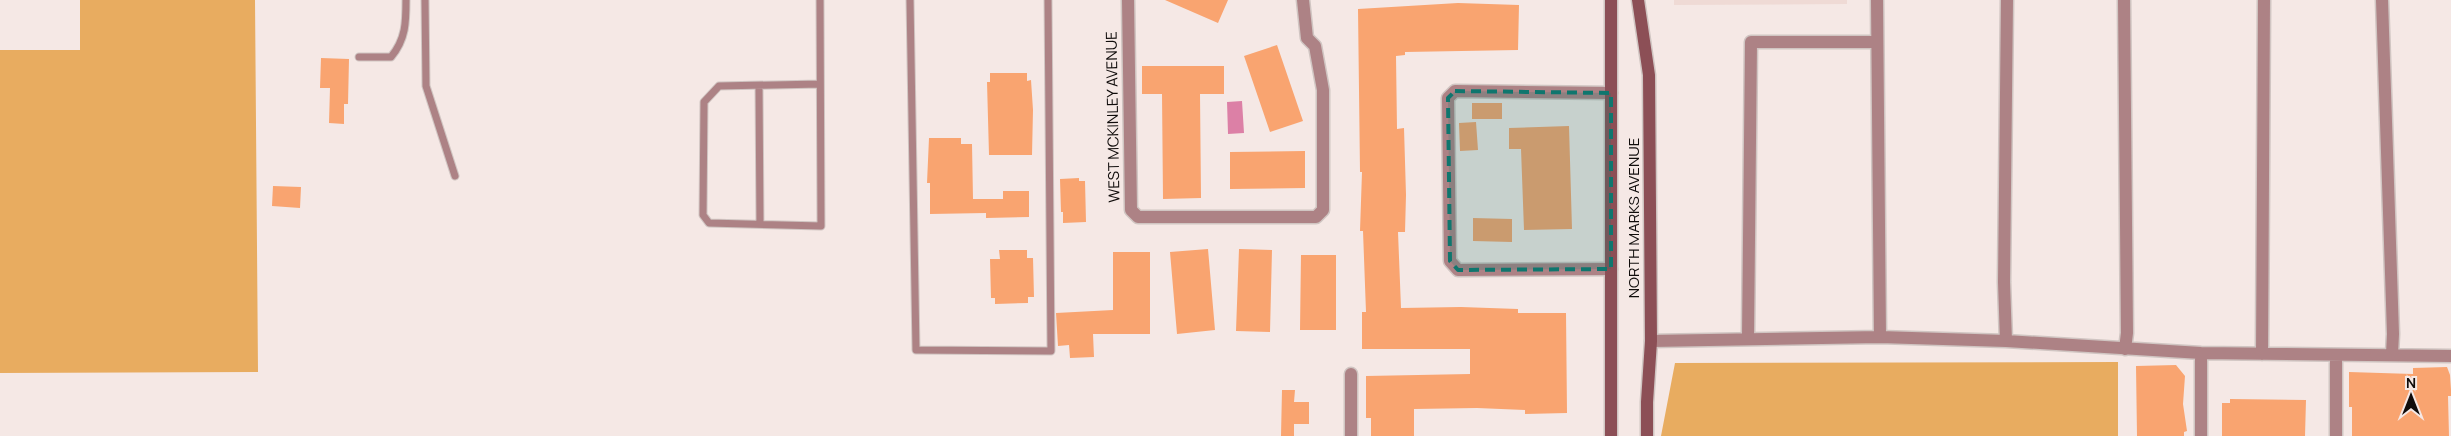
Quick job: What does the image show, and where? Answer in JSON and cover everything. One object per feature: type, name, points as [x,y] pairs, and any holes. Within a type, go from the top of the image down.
[{"type":"main road","name":"NORTH MARKS AVENUE","points":[[1610,436],[1611,0]]},
{"type":"main road","name":"NORTH MARKS AVENUE","points":[[1638,0],[1649,75],[1651,341],[1647,436]]},
{"type":"street","name":"WEST MCKINLEY AVENUE","points":[[1128,0],[1131,210],[1138,217],[1316,217],[1323,210],[1323,90],[1315,46],[1306,38],[1303,0]]},
{"type":"street","points":[[1877,0],[1880,337]]},
{"type":"street","points":[[2006,341],[2004,272],[2007,0]]},
{"type":"street","points":[[2124,0],[2127,324],[2125,349]]},
{"type":"street","points":[[2262,354],[2264,0]]},
{"type":"street","points":[[2382,0],[2393,334],[2392,354]]},
{"type":"street","points":[[1748,338],[1751,42],[1876,42]]},
{"type":"street","name":"NORTH MARKS AVENUE","points":[[1611,93],[1455,91],[1448,98],[1450,261],[1458,270],[1611,269]]},
{"type":"street","points":[[1651,341],[1880,337],[2006,341],[2201,353],[2451,356]]},
{"type":"street","points":[[2201,353],[2201,436]]},
{"type":"street","points":[[2336,356],[2336,436]]},
{"type":"street","points":[[1351,374],[1351,436]]},
{"type":"lane","points":[[359,57],[391,57],[399,47],[405,31],[406,0]]},
{"type":"lane","points":[[425,0],[426,86],[455,176]]},
{"type":"lane","points":[[820,0],[821,226],[709,223],[704,215],[704,102],[720,86],[820,84]]},
{"type":"lane","points":[[910,0],[916,350],[1051,351],[1048,0]]},
{"type":"lane","points":[[759,86],[760,224]]},
{"type":"highlighted area","points":[[1455,91],[1611,93],[1611,269],[1458,270],[1450,261],[1448,98]]},
{"type":"shaded area","points":[[80,0],[255,0],[258,372],[0,373],[0,50],[80,50]]},
{"type":"shaded area","points":[[1674,0],[1847,0],[1847,4],[1674,5]]},
{"type":"shaded area","points":[[1242,101],[1244,133],[1228,134],[1227,102]]},
{"type":"shaded area","points":[[2118,362],[2118,436],[1661,436],[1675,363]]},
{"type":"building","points":[[1165,0],[1228,0],[1218,23]]},
{"type":"building","points":[[1458,3],[1519,5],[1518,50],[1405,52],[1405,55],[1396,56],[1397,129],[1404,128],[1406,195],[1405,232],[1398,232],[1401,308],[1461,307],[1518,309],[1518,313],[1566,313],[1567,413],[1525,414],[1525,410],[1477,408],[1414,409],[1414,436],[1371,436],[1371,418],[1366,418],[1366,376],[1470,374],[1470,349],[1362,349],[1362,312],[1366,312],[1363,231],[1360,231],[1362,172],[1360,172],[1358,9]]},
{"type":"building","points":[[1277,45],[1303,121],[1270,132],[1244,56]]},
{"type":"building","points":[[321,58],[349,59],[348,104],[344,104],[344,124],[329,123],[330,88],[320,88]]},
{"type":"building","points":[[1142,66],[1224,66],[1224,94],[1200,94],[1201,198],[1163,199],[1162,94],[1142,94]]},
{"type":"building","points":[[990,73],[1027,73],[1027,81],[1031,80],[1033,110],[1032,155],[989,155],[987,82],[990,82]]},
{"type":"building","points":[[1472,103],[1502,103],[1502,119],[1472,119]]},
{"type":"building","points":[[1476,122],[1478,150],[1460,151],[1459,123]]},
{"type":"building","points":[[1569,126],[1572,229],[1524,230],[1521,149],[1509,149],[1509,128]]},
{"type":"building","points":[[929,138],[961,138],[961,144],[972,144],[973,199],[1003,199],[1003,191],[1029,191],[1029,217],[986,218],[986,213],[930,214],[930,183],[927,183]]},
{"type":"building","points":[[1305,151],[1305,188],[1230,189],[1230,152]]},
{"type":"building","points":[[1079,178],[1079,181],[1085,181],[1086,222],[1063,223],[1060,179]]},
{"type":"building","points":[[273,186],[301,187],[300,208],[272,206]]},
{"type":"building","points":[[1473,218],[1512,219],[1512,242],[1473,241]]},
{"type":"building","points":[[1208,249],[1215,330],[1177,334],[1170,252]]},
{"type":"building","points":[[1239,249],[1272,250],[1270,332],[1236,331]]},
{"type":"building","points":[[999,250],[1027,250],[1027,258],[1033,258],[1034,297],[1028,297],[1028,303],[995,304],[995,298],[991,298],[990,259],[1000,259]]},
{"type":"building","points":[[1113,252],[1150,252],[1150,334],[1093,334],[1094,357],[1070,358],[1069,345],[1058,346],[1056,313],[1113,310]]},
{"type":"building","points":[[1301,255],[1336,255],[1336,330],[1300,330]]},
{"type":"building","points":[[2176,365],[2185,376],[2183,404],[2187,431],[2184,432],[2184,436],[2137,436],[2136,366]]},
{"type":"building","points":[[2447,367],[2450,375],[2451,390],[2451,396],[2448,396],[2449,436],[2352,436],[2352,407],[2349,407],[2349,372],[2413,374],[2413,368]]},
{"type":"building","points":[[1282,390],[1295,390],[1294,402],[1309,402],[1309,424],[1294,424],[1294,436],[1281,436]]},
{"type":"building","points":[[2230,399],[2306,400],[2305,436],[2222,436],[2222,403],[2230,403]]}]
